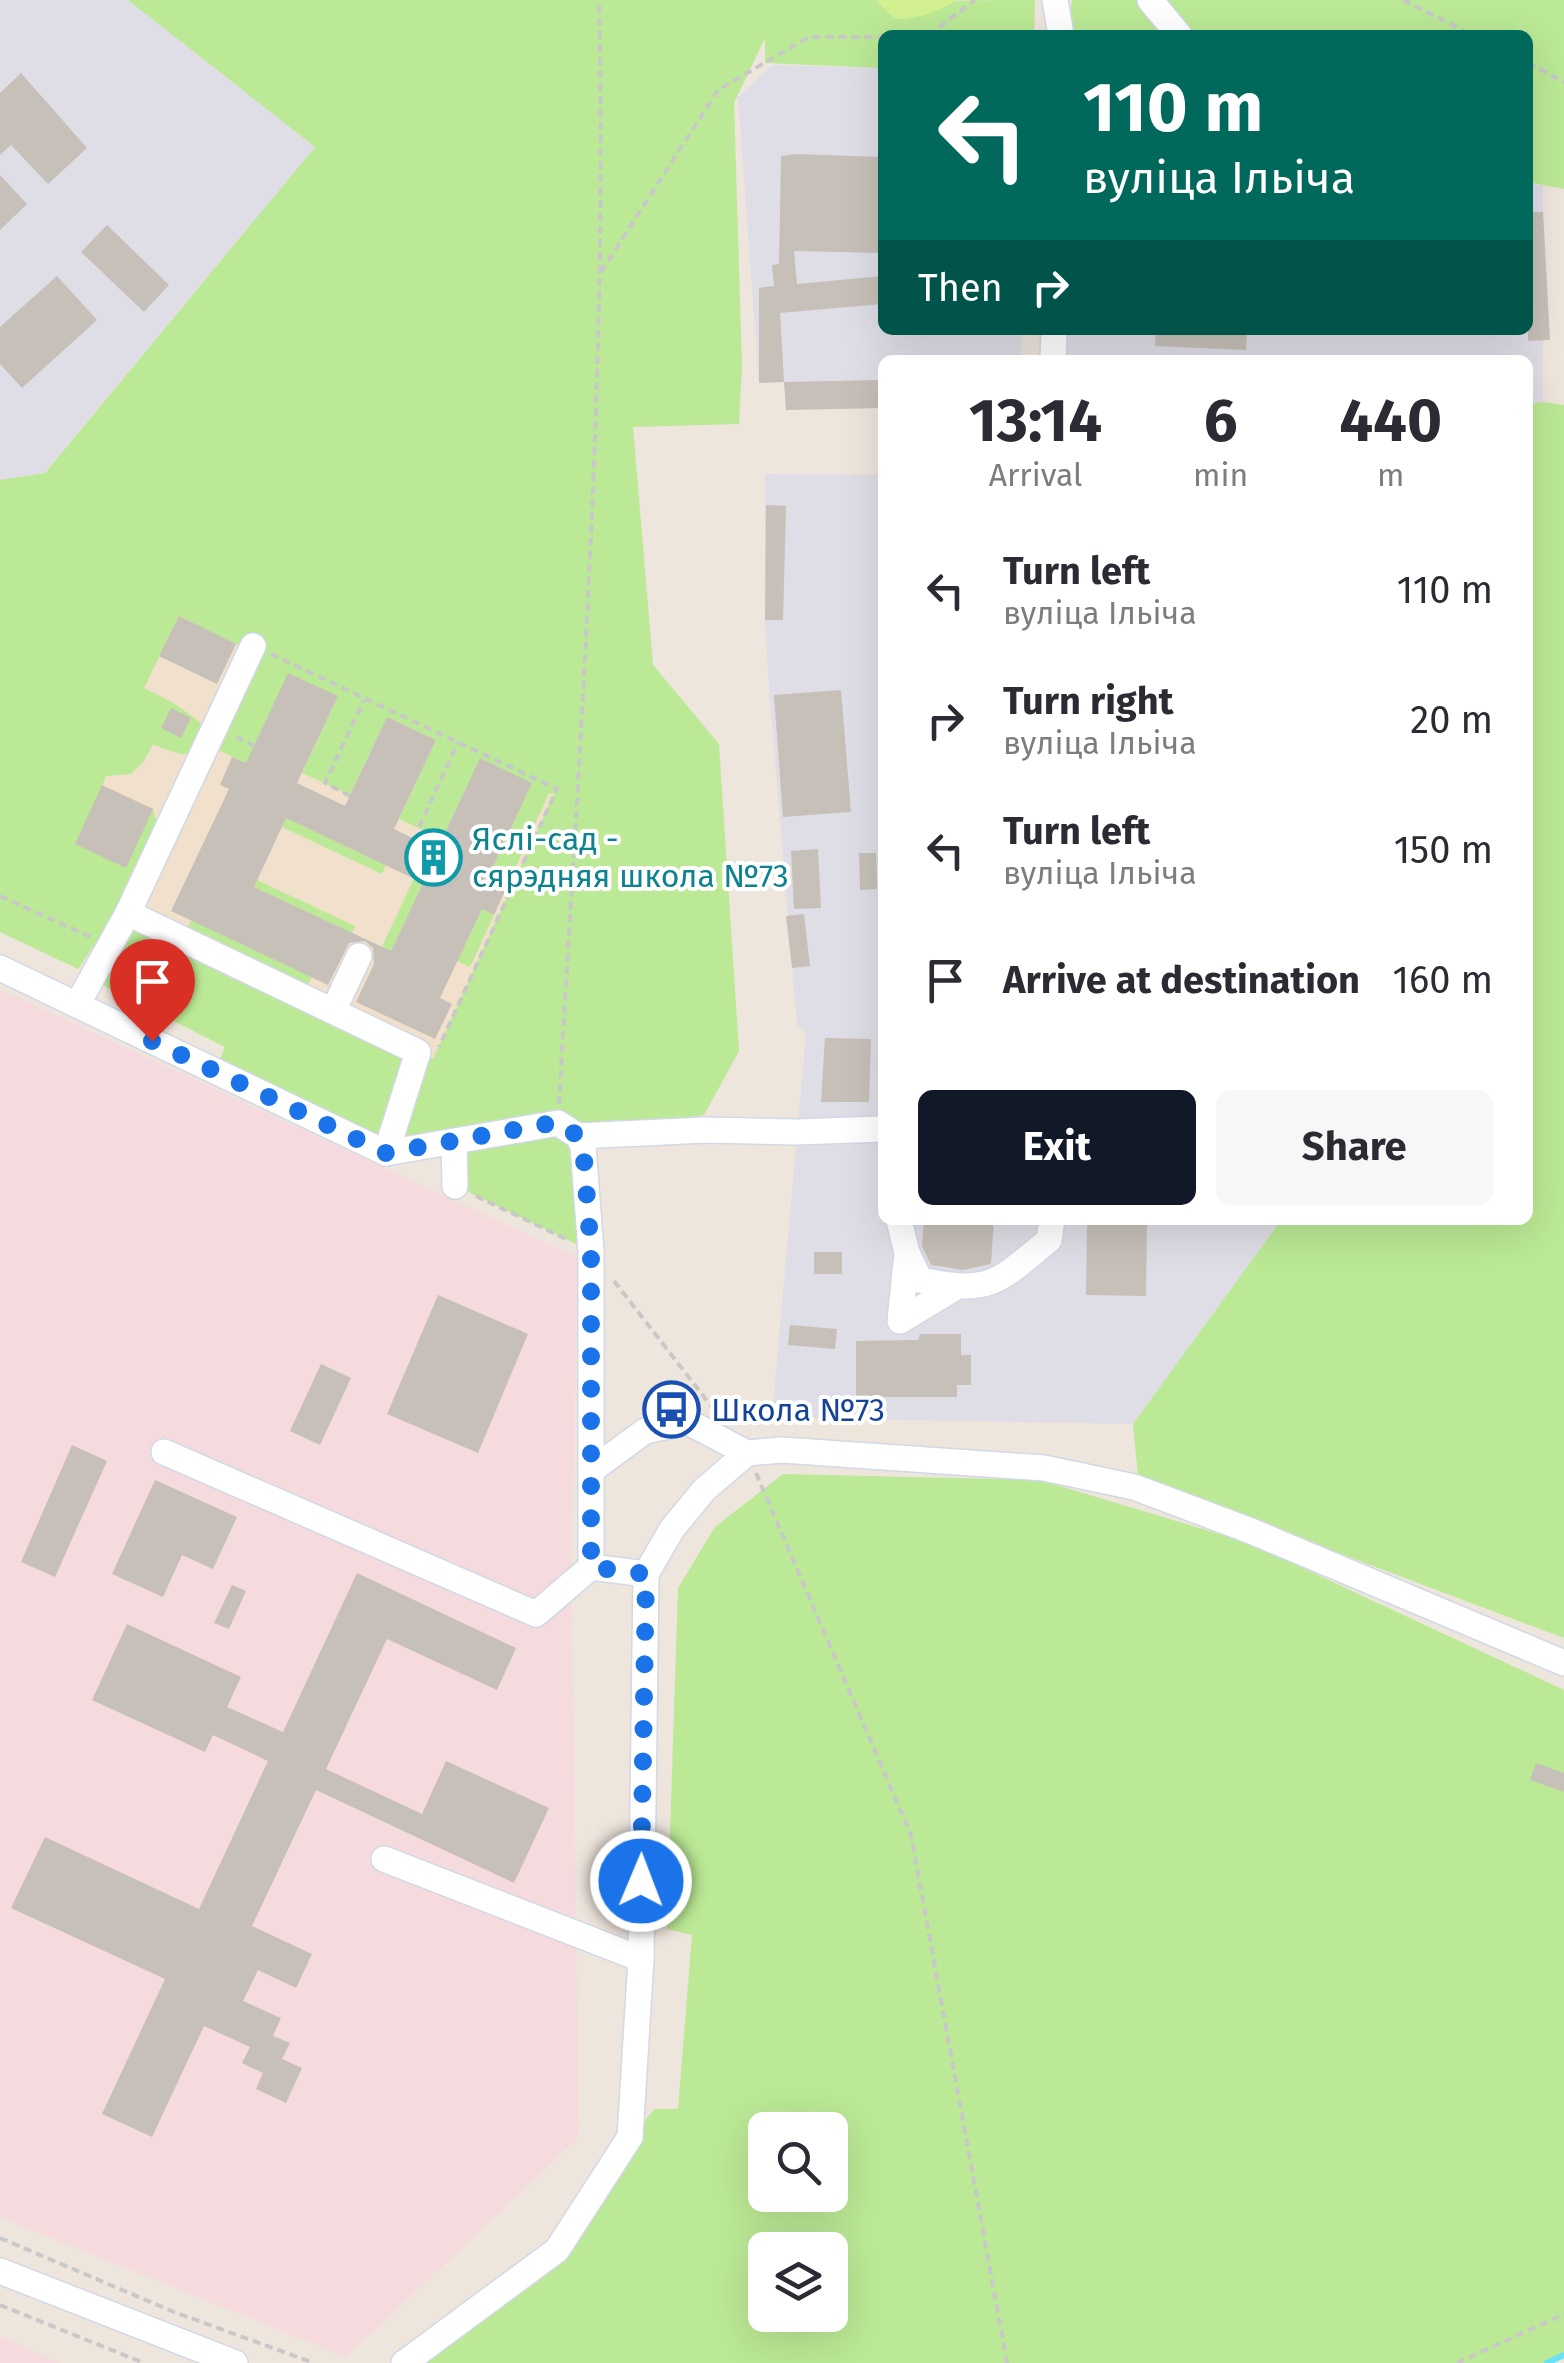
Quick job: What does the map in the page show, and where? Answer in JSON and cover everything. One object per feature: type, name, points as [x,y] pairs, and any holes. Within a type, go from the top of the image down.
[{"type":"street","points":[[1055,0],[1060,30]]},
{"type":"street","points":[[1150,0],[1176,30]]},
{"type":"street","points":[[77,1005],[128,913],[253,646]]},
{"type":"street","points":[[128,913],[418,1052],[386,1153]]},
{"type":"street","points":[[333,1012],[359,956]]},
{"type":"street","points":[[0,968],[386,1153],[454,1141],[568,1130],[878,1129]]},
{"type":"street","points":[[568,1130],[583,1146],[591,1251],[591,1567]]},
{"type":"street","points":[[454,1141],[455,1186]]},
{"type":"street","points":[[900,1225],[907,1253],[920,1280],[956,1287],[995,1284],[1048,1240],[1051,1225]]},
{"type":"street","points":[[907,1253],[900,1321],[956,1287]]},
{"type":"street","points":[[592,1470],[645,1431],[688,1422],[748,1453],[782,1450],[1044,1468],[1134,1488],[1251,1531],[1564,1663]]},
{"type":"street","points":[[164,1452],[536,1614],[591,1567],[646,1574]]},
{"type":"street","points":[[404,2363],[557,2250],[630,2137],[640,1959],[646,1574],[672,1529],[748,1453]]},
{"type":"street","points":[[384,1860],[640,1959]]},
{"type":"street","points":[[0,2271],[235,2363]]},
{"type":"path","points":[[568,1130],[598,412],[603,162],[599,0]]},
{"type":"path","points":[[936,30],[976,0]]},
{"type":"path","points":[[1403,0],[1462,30]]},
{"type":"path","points":[[601,273],[718,90],[809,37],[878,38]]},
{"type":"path","points":[[1533,66],[1564,82]]},
{"type":"path","points":[[253,646],[557,788],[433,1060],[418,1052]]},
{"type":"path","points":[[350,796],[325,783],[365,698]]},
{"type":"path","points":[[442,839],[418,828],[458,742]]},
{"type":"path","points":[[0,896],[97,940]]},
{"type":"path","points":[[748,1453],[911,1835],[1007,2363]]},
{"type":"path","points":[[0,2238],[174,2312],[314,2363]]},
{"type":"path","points":[[18,2312],[23,2298]]},
{"type":"path","points":[[0,2304],[144,2363]]},
{"type":"path","points":[[1457,2363],[1564,2314]]},
{"type":"shaded area","points":[[0,0],[128,0],[315,147],[44,473],[0,480]]},
{"type":"shaded area","points":[[773,65],[878,68],[878,335],[1022,335],[1022,355],[878,355],[878,408],[786,410],[784,382],[759,383],[738,97]]},
{"type":"shaded area","points":[[1533,184],[1543,185],[1543,402],[1533,403],[1533,355],[1067,355],[1069,335],[1533,335]]},
{"type":"shaded area","points":[[765,474],[878,475],[878,1225],[1277,1225],[1133,1424],[772,1418],[806,1033],[797,1025],[769,687]]},
{"type":"shaded area","points":[[166,583],[574,775],[440,1084],[23,883]]},
{"type":"shaded area","points":[[0,989],[578,1258],[571,1563],[579,2137],[346,2357],[0,2217]]},
{"type":"shaded area","points":[[0,2336],[60,2363],[0,2363]]},
{"type":"green space","points":[[128,0],[876,0],[895,19],[904,19],[955,1],[1035,0],[1034,30],[878,30],[878,68],[765,63],[765,38],[734,103],[742,366],[739,424],[633,427],[653,665],[719,744],[739,1051],[704,1115],[580,1131],[389,1143],[418,1052],[433,1059],[554,794],[549,793],[509,882],[490,873],[532,783],[480,759],[442,839],[399,819],[436,740],[387,717],[350,795],[302,773],[338,696],[246,763],[207,745],[240,646],[179,616],[144,688],[200,722],[198,745],[194,751],[181,754],[153,744],[131,774],[106,776],[102,786],[153,809],[157,823],[108,925],[78,969],[0,932],[0,480],[45,473],[315,147]]},
{"type":"green space","points":[[876,0],[957,0],[927,14],[895,19]]},
{"type":"green space","points":[[1072,0],[1564,0],[1564,189],[1533,183],[1533,30],[1068,30]]},
{"type":"green space","points":[[1533,403],[1564,405],[1564,1638],[1138,1477],[1133,1424],[1277,1225],[1533,1225]]},
{"type":"green space","points":[[286,818],[386,865],[382,874],[282,827]]},
{"type":"green space","points":[[414,878],[423,883],[391,951],[382,947]]},
{"type":"green space","points":[[257,880],[355,926],[352,933],[254,887]]},
{"type":"green space","points":[[482,909],[494,915],[470,967],[457,961]]},
{"type":"green space","points":[[191,920],[312,977],[305,991],[185,934]]},
{"type":"green space","points":[[132,925],[410,1048],[375,1148],[215,1072],[225,1047],[102,985]]},
{"type":"green space","points":[[558,1123],[578,1136],[591,1251],[464,1190],[463,1140]]},
{"type":"green space","points":[[783,1474],[1040,1480],[1249,1543],[1564,1690],[1564,2355],[1547,2363],[418,2363],[557,2250],[630,2137],[655,2109],[678,2109],[692,1935],[667,1929],[678,1588],[715,1527]]},
{"type":"building","points":[[21,73],[87,148],[48,184],[11,145],[0,155],[0,93]]},
{"type":"building","points":[[781,156],[878,157],[878,253],[794,251],[797,284],[878,276],[878,304],[780,313],[784,382],[759,383],[759,288],[774,286],[772,265],[779,264]]},
{"type":"building","points":[[0,175],[27,204],[0,230]]},
{"type":"building","points":[[1533,212],[1543,212],[1550,340],[1528,341],[1528,335],[1533,335]]},
{"type":"building","points":[[107,225],[169,285],[144,312],[81,252]]},
{"type":"building","points":[[57,276],[97,320],[22,388],[0,364],[0,327]]},
{"type":"building","points":[[1156,335],[1247,335],[1246,350],[1155,346]]},
{"type":"building","points":[[878,380],[878,408],[786,410],[784,382]]},
{"type":"building","points":[[766,505],[786,506],[783,620],[765,620]]},
{"type":"building","points":[[179,616],[236,644],[217,684],[159,656]]},
{"type":"building","name":"Яслі-сад - сярэдняя школа №73","points":[[288,673],[338,696],[297,783],[345,806],[387,717],[436,740],[394,829],[437,850],[480,758],[532,783],[490,873],[509,882],[494,915],[482,909],[440,998],[452,1004],[435,1039],[356,1002],[374,964],[373,948],[365,941],[349,943],[328,985],[171,911],[229,789],[220,785],[232,757],[246,763]],"holes":[[[286,818],[423,883],[391,951],[254,887]]]},
{"type":"building","points":[[841,690],[851,812],[783,817],[774,695]]},
{"type":"building","points":[[171,708],[191,718],[181,738],[161,728]]},
{"type":"building","points":[[102,785],[153,809],[126,868],[75,844]]},
{"type":"building","points":[[818,849],[821,908],[794,909],[791,851]]},
{"type":"building","points":[[859,853],[876,853],[877,889],[860,890]]},
{"type":"building","points":[[804,914],[810,966],[792,968],[786,916]]},
{"type":"building","points":[[825,1038],[871,1039],[869,1102],[821,1102]]},
{"type":"building","points":[[924,1225],[994,1225],[991,1264],[963,1270],[931,1265],[922,1246]]},
{"type":"building","points":[[1087,1225],[1147,1225],[1146,1296],[1086,1295]]},
{"type":"building","points":[[814,1252],[842,1252],[842,1274],[814,1274]]},
{"type":"building","points":[[438,1295],[528,1334],[478,1453],[387,1414]]},
{"type":"building","points":[[790,1325],[837,1329],[835,1349],[788,1345]]},
{"type":"building","points":[[920,1334],[961,1334],[961,1355],[971,1355],[971,1385],[957,1385],[957,1397],[856,1397],[856,1341],[918,1340]]},
{"type":"building","points":[[321,1364],[351,1378],[320,1445],[290,1431]]},
{"type":"building","points":[[72,1445],[107,1461],[55,1577],[21,1562]]},
{"type":"building","points":[[155,1480],[237,1517],[213,1569],[182,1555],[163,1597],[112,1574]]},
{"type":"building","points":[[357,1573],[516,1648],[497,1690],[387,1639],[326,1769],[422,1814],[446,1761],[549,1808],[514,1883],[316,1790],[252,1926],[312,1954],[296,1988],[258,1970],[243,2001],[281,2018],[273,2036],[290,2043],[282,2059],[302,2068],[286,2103],[256,2089],[263,2073],[242,2063],[250,2047],[204,2026],[152,2137],[102,2114],[165,1979],[11,1908],[45,1837],[199,1909],[268,1761],[213,1735],[205,1752],[92,1700],[127,1624],[241,1677],[227,1707],[283,1732]]},
{"type":"building","points":[[232,1585],[246,1591],[229,1629],[214,1623]]},
{"type":"building","points":[[1536,1763],[1564,1773],[1564,1792],[1530,1780]]},
{"type":"waterway","points":[[1547,2363],[1564,2355]]},
{"type":"place","name":"Яслі-сад - сярэдняя школа №73","points":[[433,857]]},
{"type":"place","name":"Школа №73","points":[[672,1410]]},
{"type":"route","points":[[152,1041],[386,1153],[558,1122],[578,1136],[583,1146],[591,1251],[591,1567],[646,1574],[641,1881]]}]
